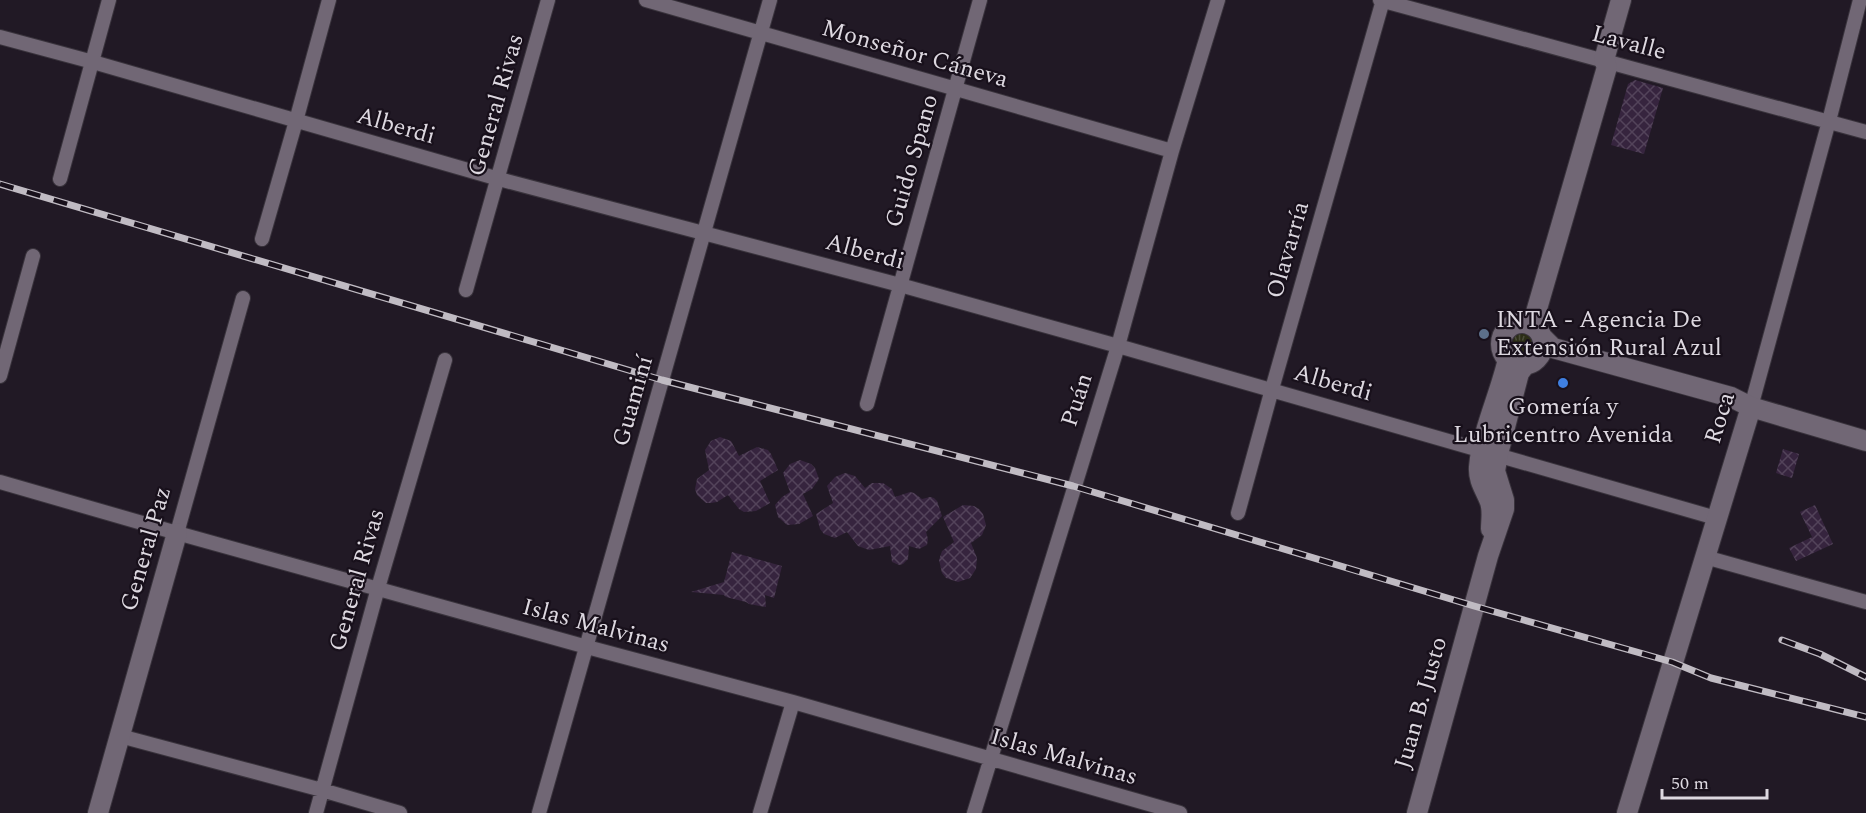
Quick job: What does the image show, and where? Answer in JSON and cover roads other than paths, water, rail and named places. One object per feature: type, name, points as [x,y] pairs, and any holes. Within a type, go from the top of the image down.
[{"type":"main road","points":[[1523,361],[1543,348],[1531,329],[1607,68],[1604,60],[1621,0]]},
{"type":"main road","points":[[1751,406],[1729,406],[1550,358],[1523,361],[1502,347],[1504,334],[1514,325],[1531,329],[1553,348],[1731,397],[1751,406],[1866,441]]},
{"type":"main road","name":"Juan B. Justo","points":[[1417,813],[1488,556],[1504,509],[1504,500],[1490,452],[1523,361]]},
{"type":"main road","name":"Roca","points":[[1627,813],[1751,406]]},
{"type":"main road","name":"General Paz","points":[[98,813],[177,533]]},
{"type":"street","points":[[60,179],[109,0]]},
{"type":"street","points":[[262,239],[329,0]]},
{"type":"street","name":"General Rivas","points":[[466,291],[548,0]]},
{"type":"street","name":"Monseñor Cáneva","points":[[646,0],[1172,151]]},
{"type":"street","name":"Guaminí","points":[[540,813],[770,0]]},
{"type":"street","name":"Guido Spano","points":[[867,404],[980,0]]},
{"type":"street","name":"Puán","points":[[974,813],[1118,346],[1172,151],[1218,0]]},
{"type":"street","name":"Lavalle","points":[[1382,0],[1866,132]]},
{"type":"street","name":"Olavarría","points":[[1238,513],[1382,0]]},
{"type":"street","name":"Roca","points":[[1751,406],[1860,0]]},
{"type":"street","name":"Alberdi","points":[[0,37],[499,179],[900,285],[1272,389],[1716,518]]},
{"type":"street","points":[[0,376],[33,256]]},
{"type":"street","name":"General Paz","points":[[177,533],[243,298]]},
{"type":"street","name":"General Rivas","points":[[315,813],[445,360]]},
{"type":"street","name":"Islas Malvinas","points":[[0,482],[587,647],[793,702],[1180,813]]},
{"type":"street","points":[[1705,557],[1866,602]]},
{"type":"street","points":[[760,813],[793,702]]},
{"type":"street","points":[[120,736],[400,813]]},
{"type":"railway","points":[[0,184],[662,380],[1073,486],[1474,606],[1672,662],[1711,678],[1866,717]]},
{"type":"railway","points":[[1782,640],[1820,654],[1866,677]]},
{"type":"place","name":"INTA - Agencia De Extensión Rural Azul","points":[[1484,334]]},
{"type":"place","name":"Gomería y Lubricentro Avenida","points":[[1563,383]]}]
